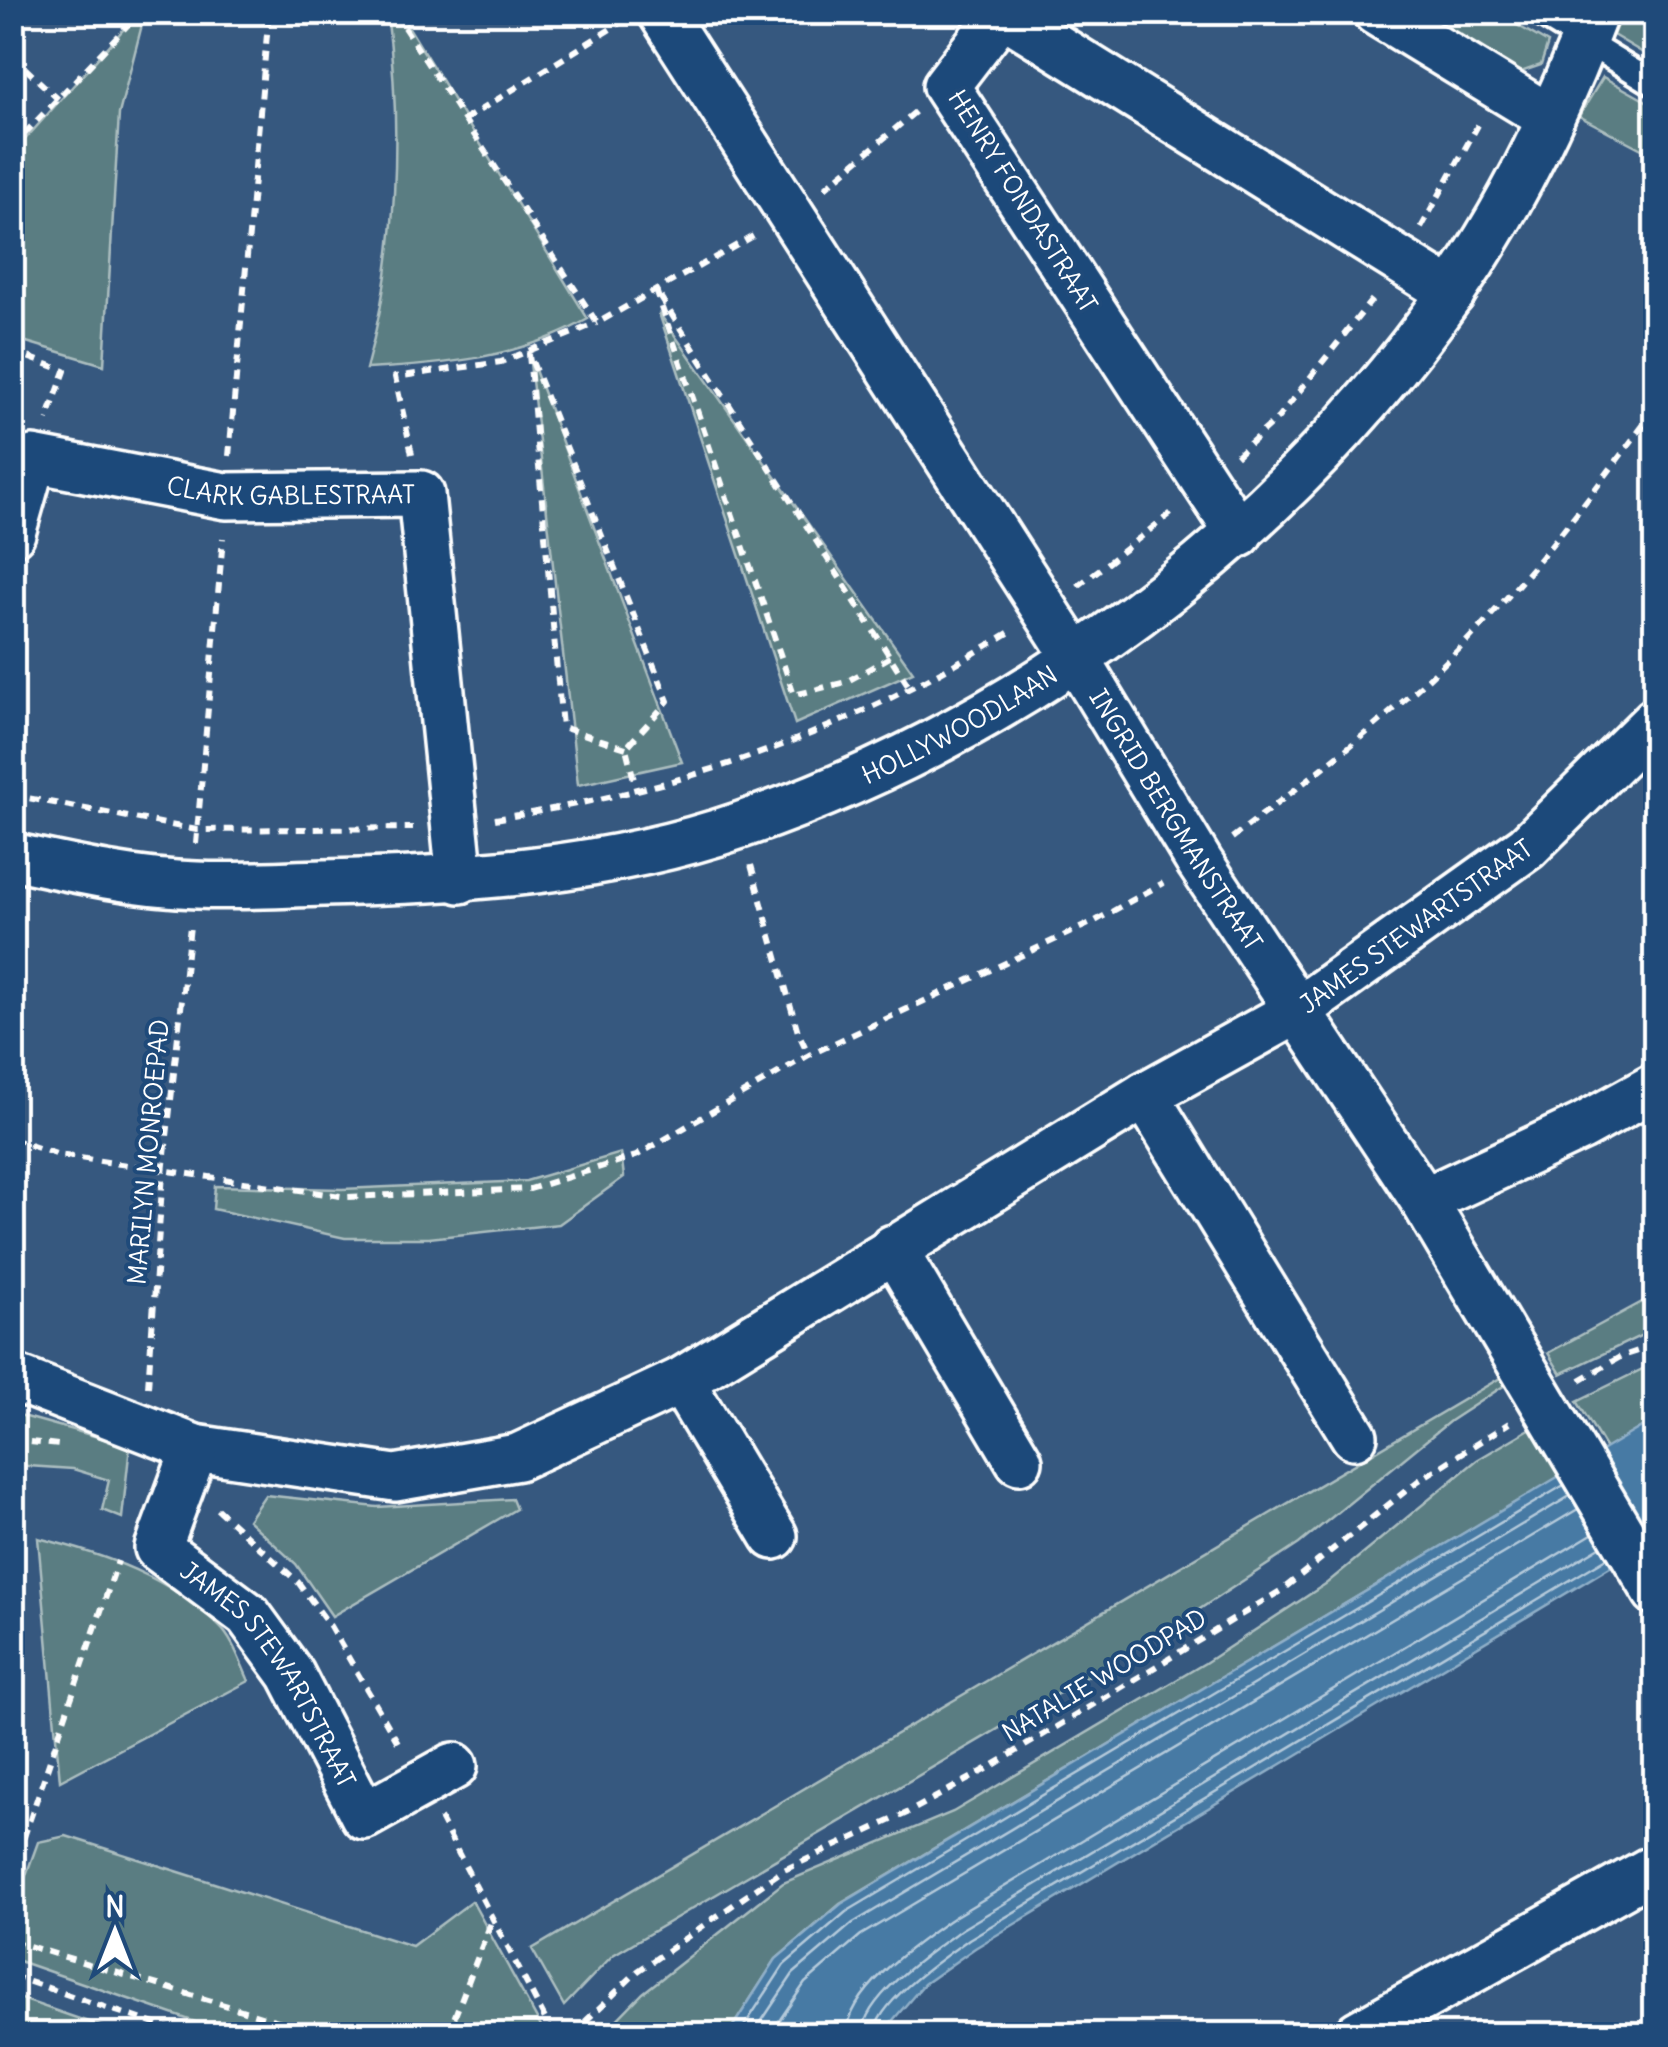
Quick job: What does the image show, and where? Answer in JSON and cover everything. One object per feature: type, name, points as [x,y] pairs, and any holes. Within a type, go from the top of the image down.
[{"type":"street","name":"INGRID BERGMANSTRAAT","points":[[661,12],[1076,658],[1200,862],[1424,1201],[1648,1579]]},
{"type":"street","points":[[1376,12],[1550,118]]},
{"type":"street","name":"HENRY FONDASTRAAT","points":[[1239,534],[946,86],[1002,13],[1452,293]]},
{"type":"street","name":"HOLLYWOODLAAN","points":[[12,856],[195,886],[460,880],[612,859],[740,826],[915,752],[1076,658],[1239,534],[1365,403],[1452,293],[1502,214],[1590,27]]},
{"type":"street","name":"CLARK GABLESTRAAT","points":[[33,459],[226,496],[421,494],[460,880]]},
{"type":"street","points":[[12,532],[33,459]]},
{"type":"street","name":"JAMES STEWARTSTRAAT","points":[[12,1376],[195,1448],[395,1478],[518,1457],[681,1381],[1145,1095],[1300,1009],[1526,846],[1656,720]]},
{"type":"street","points":[[1424,1201],[1582,1127],[1656,1086]]},
{"type":"street","points":[[1145,1095],[1354,1436]]},
{"type":"street","points":[[893,1248],[1020,1461]]},
{"type":"street","points":[[681,1381],[774,1536]]},
{"type":"street","name":"JAMES STEWARTSTRAAT","points":[[195,1448],[158,1548],[248,1615],[291,1674],[364,1816],[438,1775]]},
{"type":"street","points":[[1358,2034],[1656,1867]]},
{"type":"lane","points":[[1537,12],[1590,27],[1656,85]]},
{"type":"path","points":[[12,146],[140,12]]},
{"type":"path","name":"MARILYN MONROEPAD","points":[[142,1430],[163,1173],[195,886],[269,12]]},
{"type":"path","points":[[394,12],[597,323]]},
{"type":"path","points":[[464,120],[637,12]]},
{"type":"path","points":[[12,56],[58,99]]},
{"type":"path","points":[[421,494],[395,377],[501,362],[597,323],[794,214],[946,86]]},
{"type":"path","points":[[12,795],[197,830],[300,832],[455,826],[637,792],[753,759],[839,725],[1045,611],[1145,537],[1278,418],[1402,262],[1498,87]]},
{"type":"path","points":[[656,290],[910,688]]},
{"type":"path","points":[[656,290],[794,695],[846,682],[890,657]]},
{"type":"path","points":[[12,351],[65,371],[33,459]]},
{"type":"path","points":[[529,354],[668,701],[626,748],[562,728],[529,354]]},
{"type":"path","points":[[12,1139],[58,1155],[347,1197],[530,1189],[636,1156],[810,1055],[1095,921],[1200,862],[1338,756],[1481,626],[1574,517],[1656,408]]},
{"type":"path","points":[[626,748],[637,792]]},
{"type":"path","points":[[740,826],[798,1032],[810,1055]]},
{"type":"path","name":"NATALIE WOODPAD","points":[[572,2034],[638,1971],[782,1870],[906,1813],[987,1769],[1282,1590],[1418,1481],[1548,1416],[1620,1358],[1656,1345]]},
{"type":"path","points":[[12,1872],[92,1648],[121,1552]]},
{"type":"path","points":[[438,1775],[493,1919],[552,2034]]},
{"type":"path","points":[[448,2034],[493,1919]]},
{"type":"path","points":[[12,1941],[321,2034]]},
{"type":"path","points":[[12,1976],[185,2034]]},
{"type":"green space","points":[[139,12],[145,13],[119,114],[104,365],[13,338],[13,153]]},
{"type":"green space","points":[[1622,12],[1639,13],[1655,22],[1655,60],[1613,35]]},
{"type":"green space","points":[[387,13],[400,13],[588,319],[509,351],[452,362],[366,369],[385,282],[394,192],[395,101]]},
{"type":"green space","points":[[1421,13],[1496,13],[1548,43],[1541,65],[1521,72]]},
{"type":"green space","points":[[1603,77],[1655,106],[1655,156],[1579,116]]},
{"type":"green space","points":[[659,313],[913,672],[795,724]]},
{"type":"green space","points":[[529,354],[682,762],[578,785]]},
{"type":"green space","points":[[621,1153],[624,1177],[559,1224],[429,1238],[345,1238],[213,1209],[215,1186],[342,1189],[526,1181]]},
{"type":"green space","points":[[1655,1295],[1655,1329],[1561,1374],[1548,1353]]},
{"type":"green space","points":[[1655,1363],[1655,1419],[1606,1449],[1577,1401]]},
{"type":"green space","points":[[1507,1374],[1511,1381],[1450,1421],[1299,1544],[1180,1622],[613,1955],[564,2006],[532,1949]]},
{"type":"green space","points":[[12,1413],[130,1446],[122,1518],[102,1510],[109,1480],[73,1469],[13,1465]]},
{"type":"green space","points":[[1538,1424],[1567,1472],[840,1904],[776,1959],[728,2034],[603,2034],[643,1993],[783,1883],[953,1812],[1205,1663],[1327,1583],[1477,1460]]},
{"type":"green space","points":[[265,1495],[377,1507],[512,1499],[516,1509],[332,1616],[296,1564],[248,1520]]},
{"type":"green space","points":[[38,1538],[111,1560],[179,1594],[224,1631],[249,1681],[60,1781]]},
{"type":"green space","points":[[66,1836],[412,1946],[472,1901],[545,2034],[230,2034],[13,1959],[13,1911],[38,1842]]},
{"type":"green space","points":[[13,1996],[123,2034],[13,2034]]},
{"type":"water","points":[[1655,1419],[1655,1540],[975,1948],[924,1984],[881,2034],[728,2034],[776,1959],[841,1904]]}]
